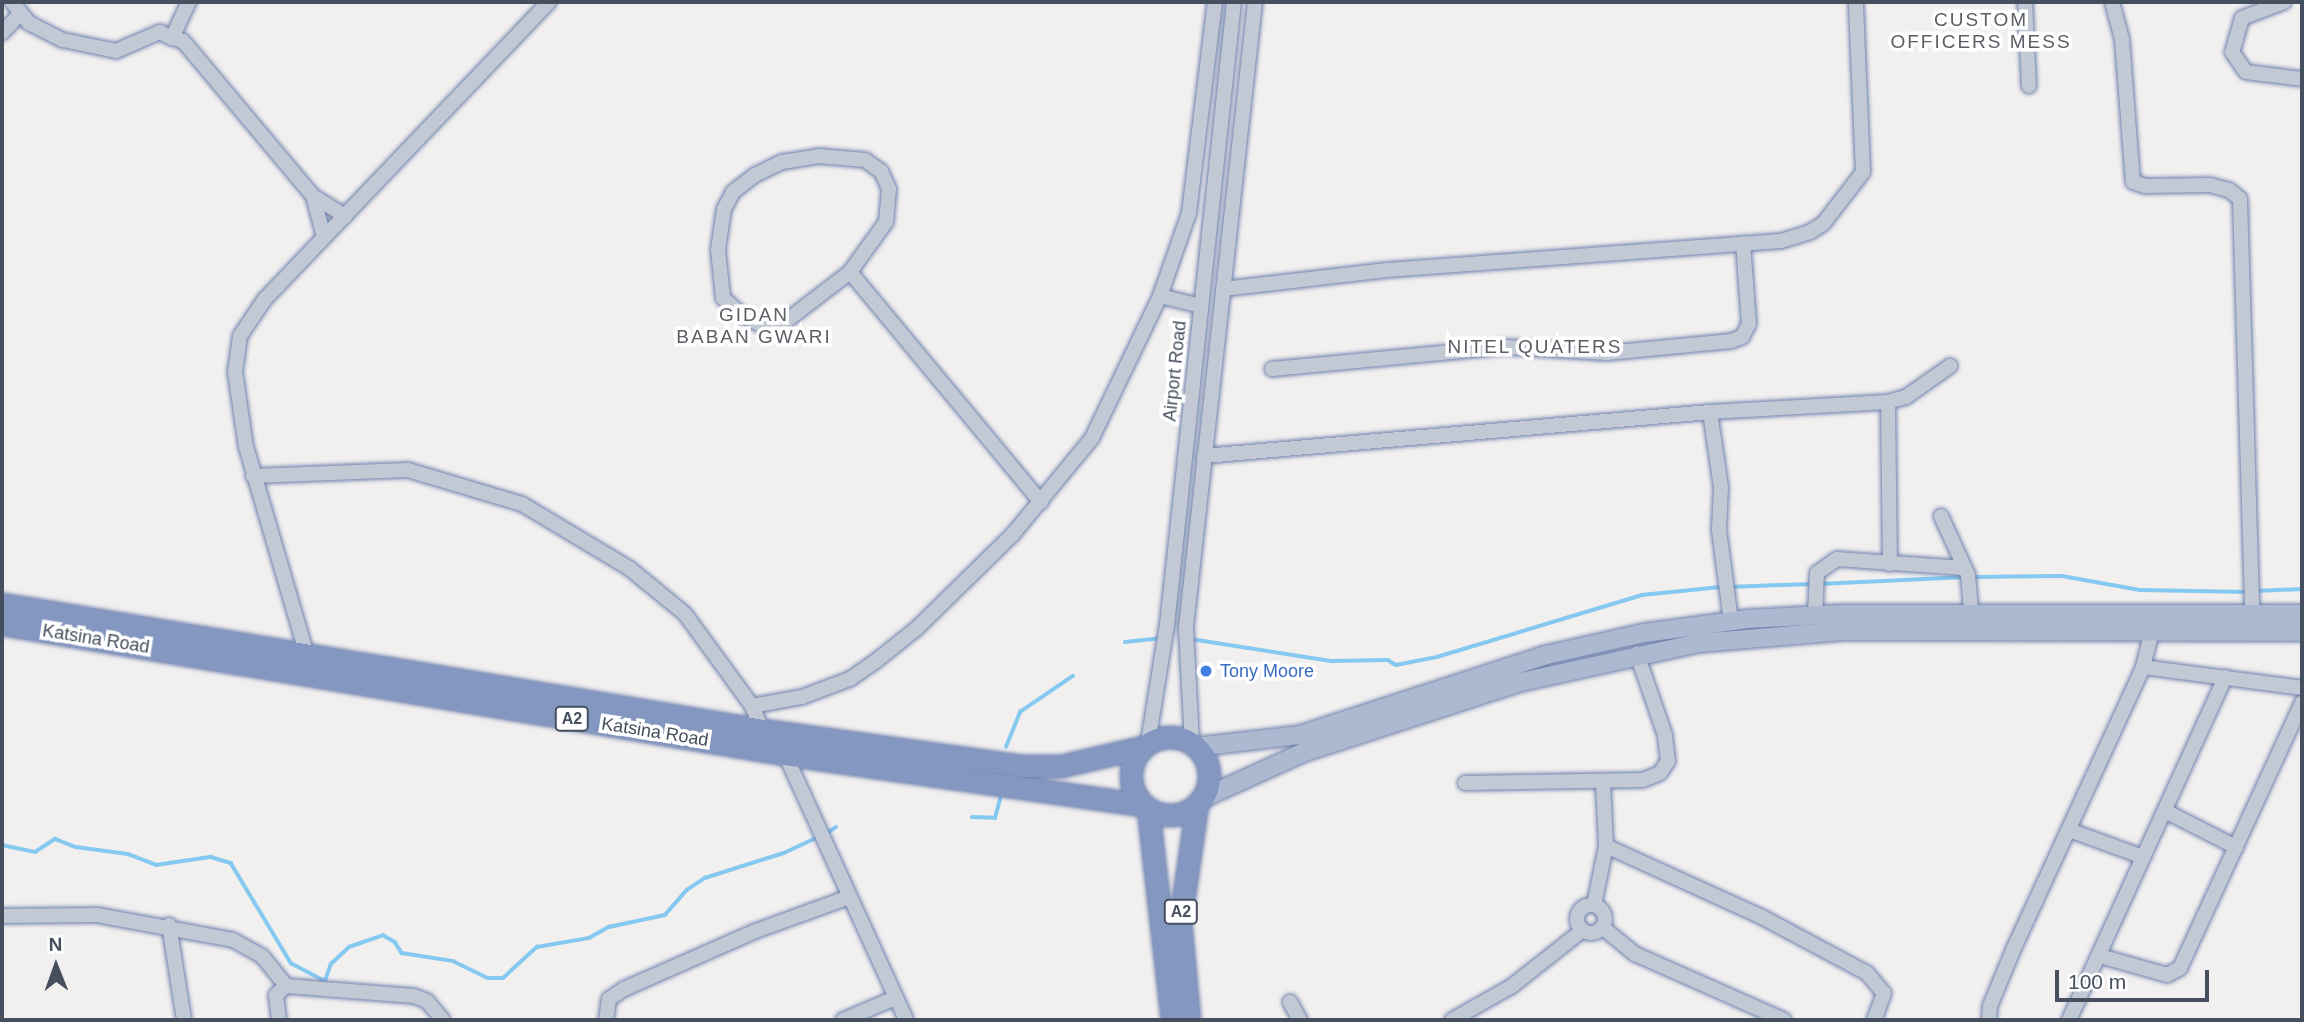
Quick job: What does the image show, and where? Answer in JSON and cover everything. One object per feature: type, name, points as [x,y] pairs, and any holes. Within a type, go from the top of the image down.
[{"type":"highway","name":"Katsina Road","points":[[2,604],[309,665],[785,754],[1145,807]]},
{"type":"highway","name":"Katsina Road","points":[[2,624],[1042,767],[1145,745]]},
{"type":"highway","name":"A2","points":[[1172,1020],[1145,807],[1131,778],[1145,745],[1167,737],[1194,745],[1209,772],[1200,801],[1180,922],[1189,1020]]},
{"type":"highway","name":"A2","points":[[1145,807],[1171,815],[1200,801]]},
{"type":"main road","points":[[1194,745],[1300,735],[1546,655],[1644,633],[1731,621],[1815,615],[1971,613],[2251,599],[2302,614]]},
{"type":"main road","points":[[1200,801],[1302,753],[1521,682],[1637,653],[1762,636],[1843,631],[2302,632]]},
{"type":"street","points":[[172,38],[189,2]]},
{"type":"street","points":[[309,665],[253,476],[237,392],[240,336],[254,312],[549,2]]},
{"type":"street","points":[[752,706],[802,697],[850,679],[916,629],[1041,502],[1092,438],[1160,296],[1189,213],[1215,2]]},
{"type":"street","name":"Airport Road","points":[[1145,745],[1167,625],[1234,2]]},
{"type":"street","points":[[1194,745],[1185,656],[1186,627],[1255,2]]},
{"type":"street","points":[[1223,289],[1387,270],[1781,241],[1817,229],[1860,180],[1856,2]]},
{"type":"street","points":[[2025,2],[2029,86]]},
{"type":"street","points":[[2112,2],[2122,40],[2133,182],[2145,186],[2210,185],[2228,190],[2240,199],[2251,599]]},
{"type":"street","points":[[2284,2],[2242,18],[2232,52],[2246,72],[2302,79]]},
{"type":"street","points":[[2,33],[15,8],[63,40],[101,50],[127,48],[160,32],[183,41],[313,196],[345,216]]},
{"type":"street","points":[[818,156],[864,160],[881,170],[890,189],[886,222],[850,272],[777,328],[743,316],[723,298],[718,273],[720,229],[733,192],[755,175],[782,162],[818,156]]},
{"type":"street","points":[[313,196],[324,237]]},
{"type":"street","points":[[1272,369],[1506,347],[1607,353],[1731,341],[1742,337],[1749,324],[1743,243]]},
{"type":"street","points":[[850,272],[1041,502]]},
{"type":"street","points":[[1160,296],[1201,306]]},
{"type":"street","points":[[1205,456],[1710,412],[1888,402],[1906,397],[1950,366]]},
{"type":"street","points":[[1888,402],[1890,564]]},
{"type":"street","points":[[1710,412],[1721,487],[1719,530],[1731,621]]},
{"type":"street","points":[[253,476],[408,470],[522,504],[629,568],[685,614],[752,706],[762,730]]},
{"type":"street","points":[[1941,516],[1967,576],[1971,613]]},
{"type":"street","points":[[1815,615],[1815,586],[1821,567],[1837,559],[1967,576]]},
{"type":"street","points":[[1989,1020],[1990,1006],[2014,948],[2143,667],[2152,632]]},
{"type":"street","points":[[1465,783],[1603,782],[1655,777],[1668,761],[1665,735],[1637,653]]},
{"type":"street","points":[[2143,667],[2302,688]]},
{"type":"street","points":[[2069,1020],[2225,677]]},
{"type":"street","points":[[2100,956],[2157,973],[2176,972],[2302,704]]},
{"type":"street","points":[[785,754],[906,1020]]},
{"type":"street","points":[[1583,930],[1578,914],[1594,905],[1606,846],[1603,782]]},
{"type":"street","points":[[2165,811],[2236,847]]},
{"type":"street","points":[[2069,831],[2143,857]]},
{"type":"street","points":[[1606,846],[1713,894],[1867,973],[1884,993],[1874,1020]]},
{"type":"street","points":[[606,1020],[609,999],[624,989],[753,932],[849,897]]},
{"type":"street","points":[[1594,905],[1604,915],[1602,927]]},
{"type":"street","points":[[2,916],[97,915],[169,925],[233,940],[262,956],[286,986]]},
{"type":"street","points":[[169,925],[184,1020]]},
{"type":"street","points":[[1583,930],[1591,933],[1602,927]]},
{"type":"street","points":[[1602,927],[1635,954],[1784,1020]]},
{"type":"street","points":[[1452,1020],[1512,986],[1583,930]]},
{"type":"street","points":[[279,1020],[276,995],[286,986],[414,996],[427,1001],[443,1020]]},
{"type":"street","points":[[843,1020],[895,998]]},
{"type":"street","points":[[1290,1002],[1300,1020]]},
{"type":"waterway","points":[[1974,577],[2062,576],[2140,590],[2248,592]]},
{"type":"waterway","points":[[1820,584],[1966,577]]},
{"type":"waterway","points":[[1729,587],[1812,584]]},
{"type":"waterway","points":[[1191,639],[1332,661],[1388,660],[1396,665],[1437,657],[1642,595],[1721,587]]},
{"type":"waterway","points":[[2255,591],[2302,589]]},
{"type":"waterway","points":[[1125,642],[1162,638]]},
{"type":"waterway","points":[[1006,747],[1020,712],[1073,676]]},
{"type":"waterway","points":[[972,817],[995,818],[1000,799]]},
{"type":"waterway","points":[[826,834],[836,827]]},
{"type":"waterway","points":[[2,845],[35,852],[55,839],[76,847],[128,854],[156,865],[211,857],[231,863],[291,963],[325,981],[331,964],[349,947],[383,935],[395,942],[402,953],[453,961],[488,978],[503,978],[537,947],[589,938],[609,927],[665,915],[687,890],[705,878],[784,853],[819,837]]},
{"type":"place","name":"Tony Moore","points":[[1206,671]]},
{"type":"district","name":"CUSTOM OFFICERS MESS","points":[[1981,31]]},
{"type":"district","name":"GIDAN BABAN GWARI","points":[[754,326]]},
{"type":"district","name":"NITEL QUATERS","points":[[1535,347]]}]
